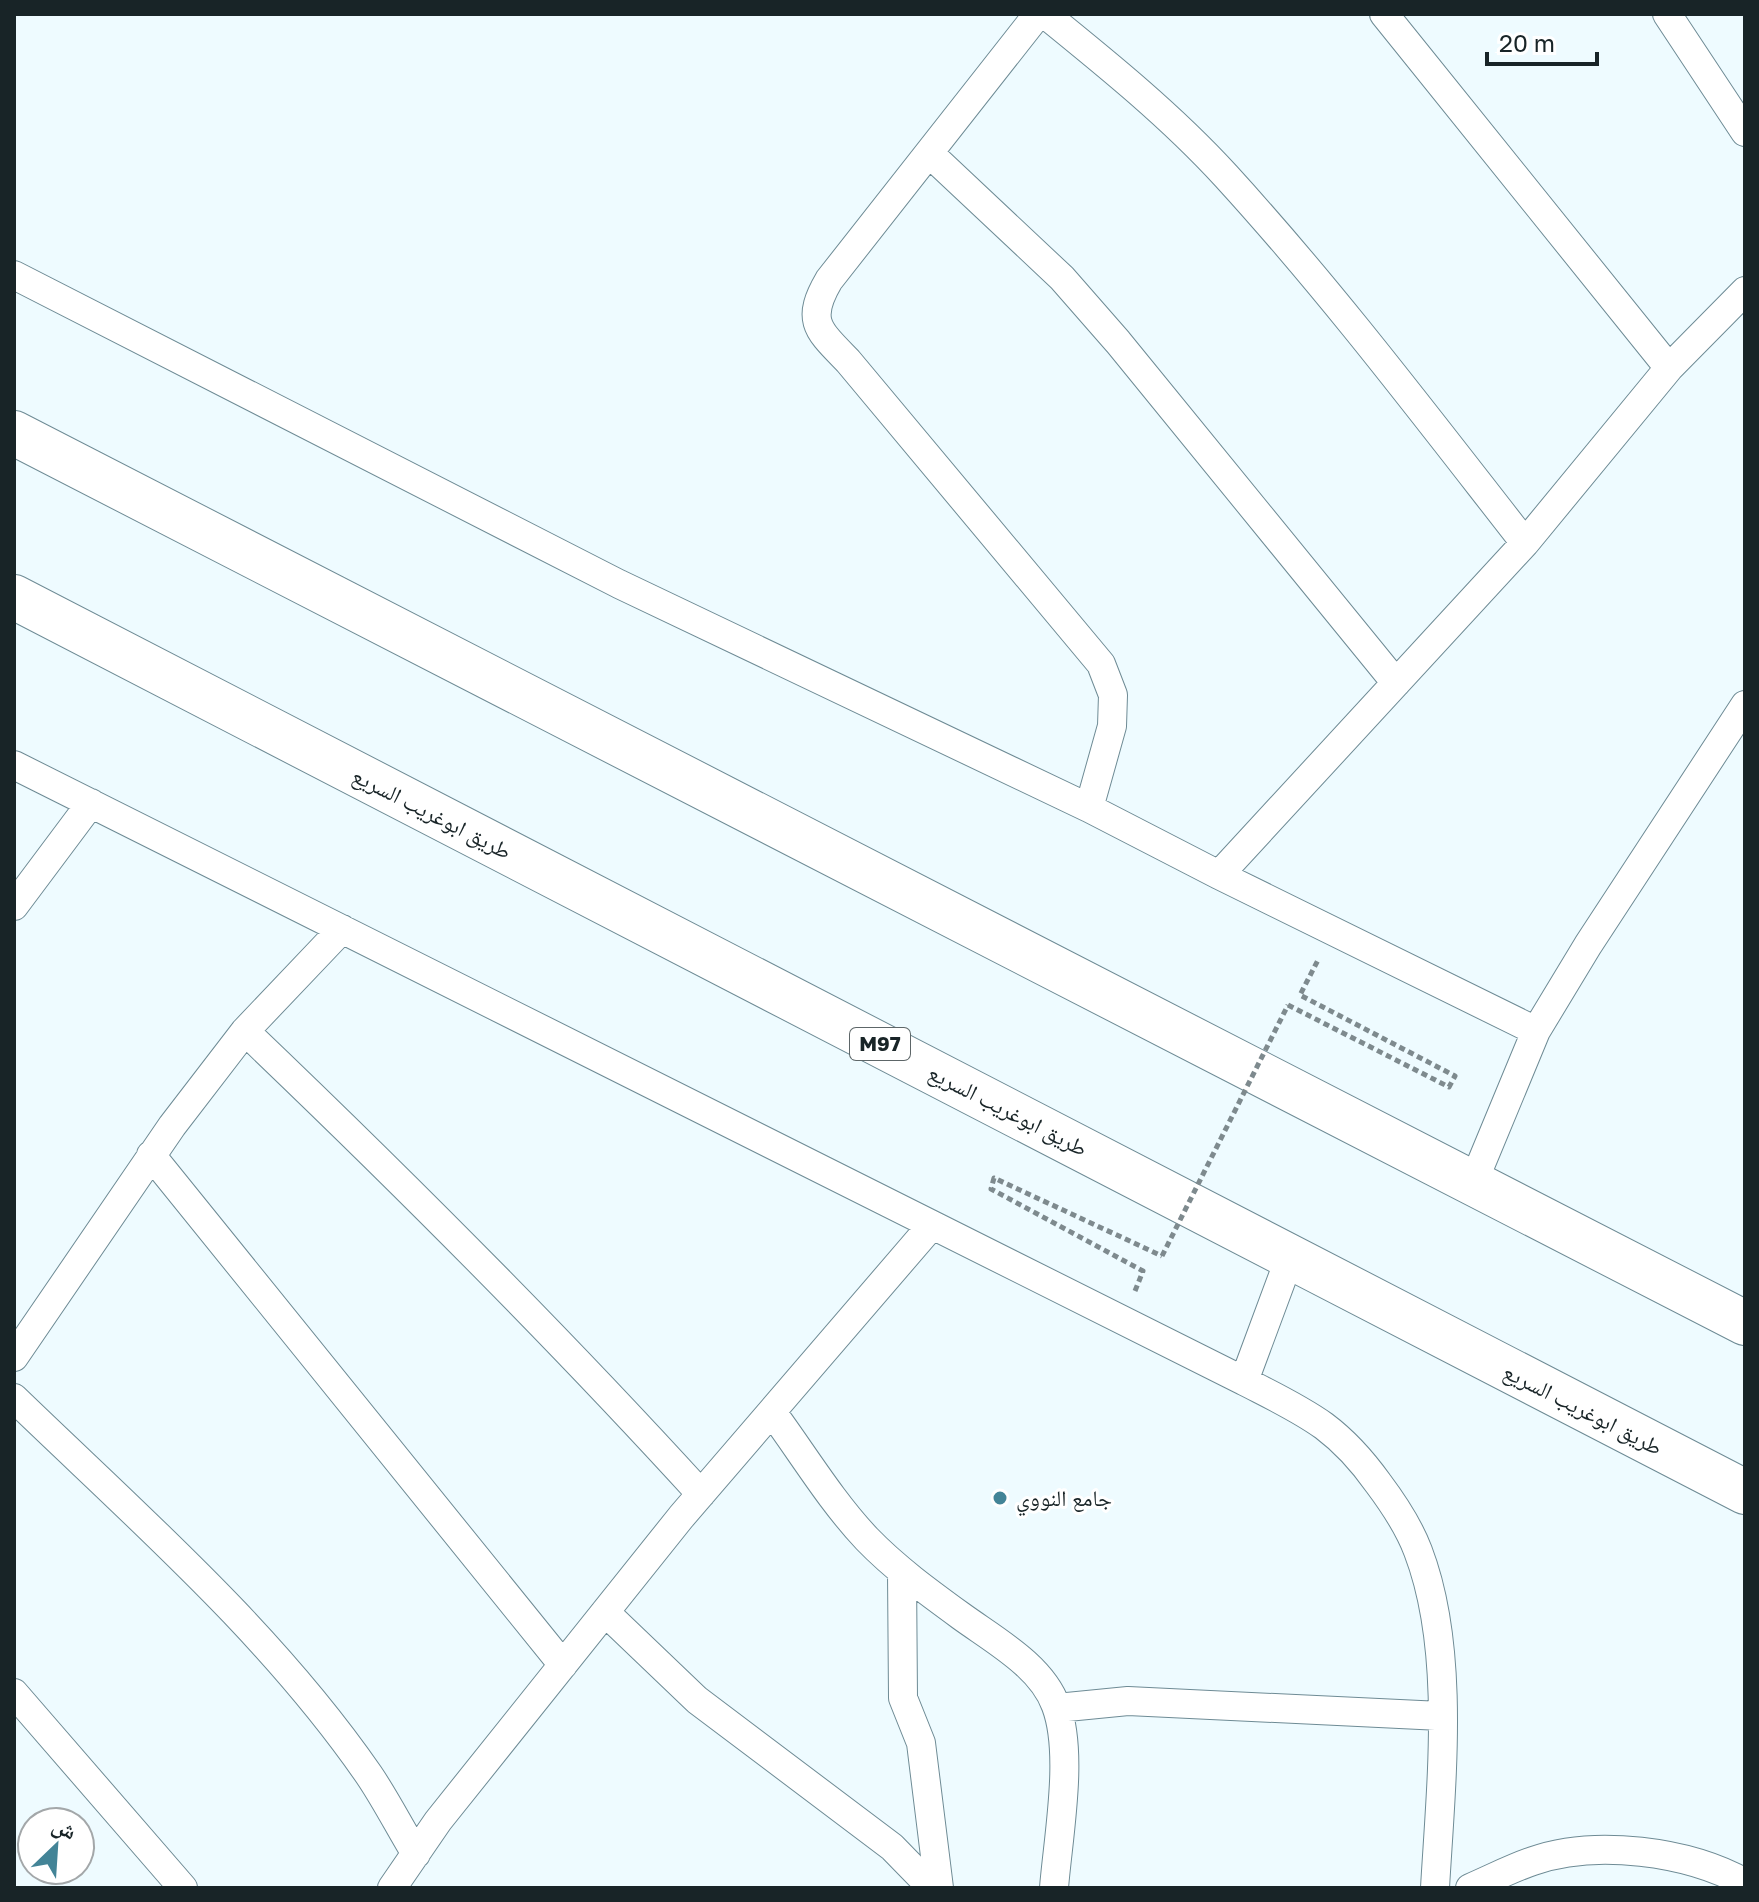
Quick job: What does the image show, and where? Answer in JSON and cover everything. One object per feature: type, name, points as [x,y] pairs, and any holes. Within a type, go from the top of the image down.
[{"type":"highway","points":[[14,433],[1745,1323]]},
{"type":"highway","name":"طريق ابوغريب السريع","points":[[14,597],[1745,1492]]},
{"type":"street","points":[[1038,14],[829,280],[818,298],[815,319],[826,338],[1101,664],[1113,695],[1112,726],[1089,808]]},
{"type":"street","points":[[1045,14],[1145,96],[1225,174],[1347,316],[1525,543]]},
{"type":"street","points":[[1384,14],[1669,368]]},
{"type":"street","points":[[1667,14],[1745,132]]},
{"type":"street","points":[[929,153],[1071,288],[1396,683]]},
{"type":"street","points":[[14,275],[619,584],[1089,808],[1536,1031]]},
{"type":"street","points":[[1219,875],[1525,543],[1669,368],[1745,291]]},
{"type":"street","points":[[1473,1183],[1536,1031],[1588,945],[1745,705]]},
{"type":"street","points":[[14,765],[1244,1381],[1325,1426],[1369,1471],[1404,1523],[1427,1578],[1440,1638],[1442,1754],[1435,1888]]},
{"type":"street","points":[[14,906],[91,803]]},
{"type":"street","points":[[14,1357],[151,1155],[245,1031],[342,929]]},
{"type":"street","points":[[245,1031],[493,1273],[615,1399],[701,1494]]},
{"type":"street","points":[[151,1155],[563,1665]]},
{"type":"street","points":[[392,1888],[438,1821],[701,1494],[932,1225]]},
{"type":"street","points":[[1244,1381],[1290,1257]]},
{"type":"street","points":[[14,1398],[214,1592],[294,1679],[369,1775],[416,1854]]},
{"type":"street","points":[[772,1412],[865,1537],[902,1573],[1027,1666],[1048,1688],[1057,1708],[1062,1733],[1064,1772],[1054,1888]]},
{"type":"street","points":[[902,1573],[903,1698],[921,1743],[939,1888]]},
{"type":"street","points":[[605,1612],[697,1700],[892,1847],[932,1888]]},
{"type":"street","points":[[14,1693],[183,1888]]},
{"type":"street","points":[[1057,1708],[1128,1701],[1441,1716]]},
{"type":"street","points":[[1470,1888],[1535,1860],[1604,1848],[1677,1857],[1745,1883]]},
{"type":"path","points":[[1143,1271],[991,1189],[994,1178],[1162,1256],[1288,1005],[1449,1087],[1455,1076],[1300,995],[1333,931]]},
{"type":"place","name":"جامع النووي","points":[[1000,1498]]}]
